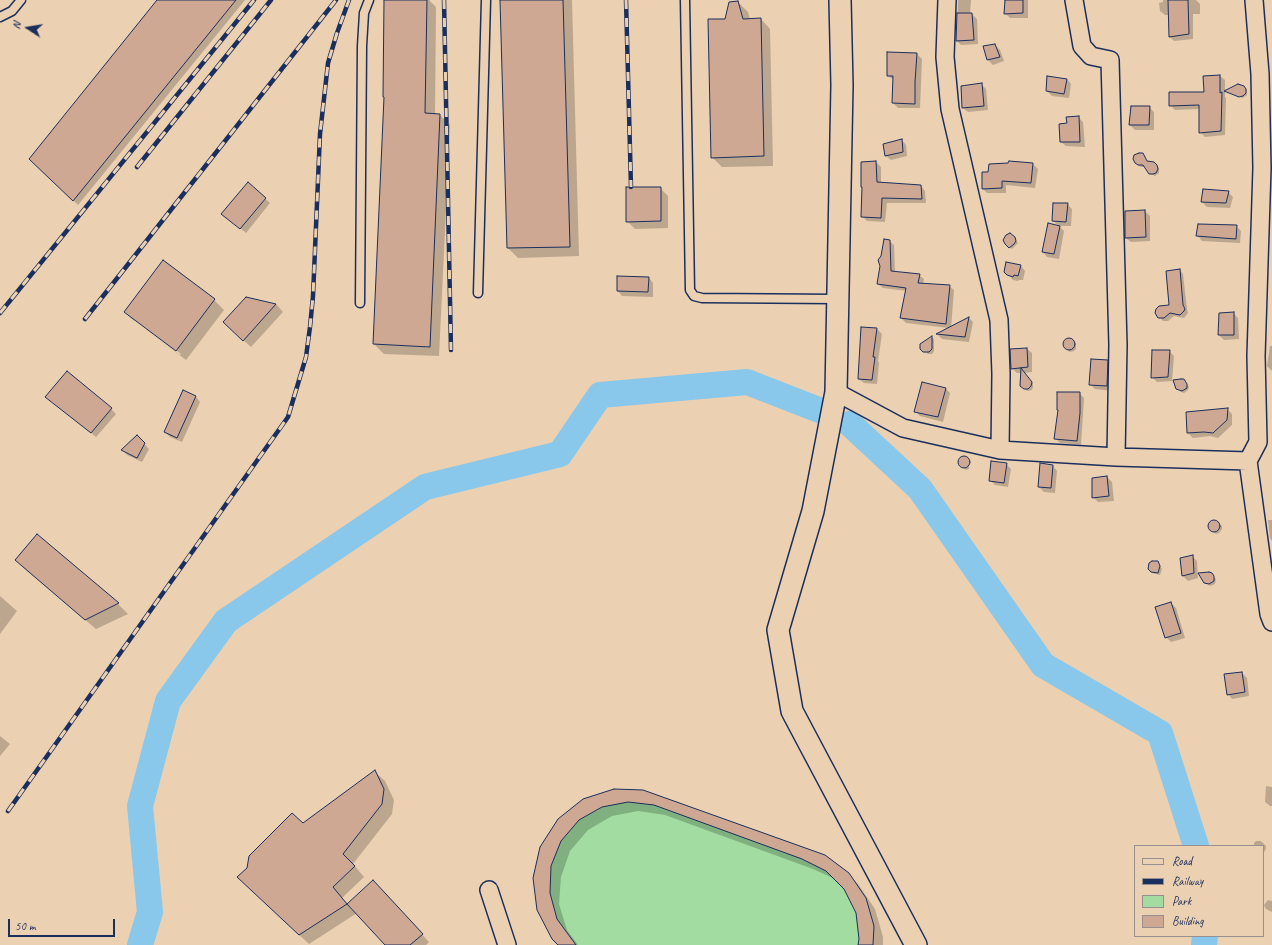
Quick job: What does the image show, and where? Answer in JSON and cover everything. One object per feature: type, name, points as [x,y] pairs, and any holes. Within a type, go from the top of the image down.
[{"type":"street","points":[[840,0],[842,85],[836,392],[813,510],[778,630],[792,711],[916,945]]},
{"type":"street","points":[[947,0],[945,57],[950,109],[999,320],[1001,374],[1000,450]]},
{"type":"street","points":[[1074,0],[1082,46],[1091,56],[1110,60],[1118,345],[1116,457]]},
{"type":"street","points":[[1254,0],[1260,74],[1262,168],[1256,356],[1258,442],[1248,461],[1269,614],[1272,622]]},
{"type":"street","points":[[836,392],[903,428],[1000,450],[1116,457],[1248,461]]},
{"type":"street","points":[[490,890],[507,945]]},
{"type":"lane","points":[[0,17],[12,11],[21,0]]},
{"type":"lane","points":[[360,303],[362,46],[364,13],[369,0]]},
{"type":"lane","points":[[478,293],[486,0]]},
{"type":"lane","points":[[685,0],[690,290],[694,296],[702,298],[838,299]]},
{"type":"green space","points":[[614,789],[643,790],[825,855],[874,926],[873,945],[558,945],[540,847],[558,819],[583,799]]},
{"type":"building","points":[[157,0],[236,0],[73,201],[29,159]]},
{"type":"building","points":[[384,0],[427,0],[425,113],[440,114],[430,347],[373,344],[384,97]]},
{"type":"building","points":[[500,0],[563,0],[570,247],[507,248]]},
{"type":"building","points":[[1005,0],[1023,0],[1023,13],[1004,14]]},
{"type":"building","points":[[1168,0],[1188,0],[1189,34],[1169,37]]},
{"type":"building","points":[[738,1],[743,19],[761,18],[764,156],[711,158],[708,19],[725,19],[729,2]]},
{"type":"building","points":[[957,13],[972,13],[974,40],[956,41]]},
{"type":"building","points":[[995,44],[1000,57],[987,60],[983,46]]},
{"type":"building","points":[[887,52],[917,53],[915,104],[892,103],[893,76],[887,76]]},
{"type":"building","points":[[1220,75],[1220,93],[1222,92],[1221,131],[1199,133],[1199,105],[1169,106],[1169,92],[1204,92],[1203,76]]},
{"type":"building","points":[[1047,76],[1067,79],[1064,94],[1046,91]]},
{"type":"building","points":[[982,83],[984,106],[962,108],[961,86]]},
{"type":"building","points":[[1238,84],[1244,86],[1246,89],[1246,93],[1243,96],[1239,97],[1224,91]]},
{"type":"building","points":[[1131,106],[1150,106],[1149,125],[1129,125]]},
{"type":"building","points":[[1079,116],[1080,142],[1060,142],[1059,124],[1067,123],[1066,117]]},
{"type":"building","points":[[902,139],[903,152],[885,156],[883,144]]},
{"type":"building","points":[[1143,153],[1147,161],[1154,162],[1157,165],[1158,169],[1156,173],[1149,174],[1143,165],[1138,165],[1135,163],[1133,159],[1134,155]]},
{"type":"building","points":[[876,161],[877,182],[921,185],[922,199],[882,198],[881,218],[861,217],[861,162]]},
{"type":"building","points":[[1009,161],[1033,163],[1031,183],[1002,181],[1002,188],[982,189],[982,172],[988,172],[989,164],[1008,163]]},
{"type":"building","points":[[248,182],[266,198],[240,229],[221,214]]},
{"type":"building","points":[[626,187],[661,187],[661,221],[626,222]]},
{"type":"building","points":[[1203,189],[1229,191],[1226,203],[1201,202]]},
{"type":"building","points":[[1053,203],[1068,203],[1066,222],[1052,221]]},
{"type":"building","points":[[1145,210],[1146,237],[1125,238],[1125,211]]},
{"type":"building","points":[[1048,223],[1060,226],[1054,254],[1042,252]]},
{"type":"building","points":[[1198,224],[1237,225],[1236,239],[1196,236]]},
{"type":"building","points":[[1010,233],[1015,237],[1016,241],[1009,248],[1003,240],[1006,235]]},
{"type":"building","points":[[884,239],[890,240],[891,271],[920,274],[918,283],[950,285],[946,324],[900,318],[906,288],[877,284],[880,266],[878,260],[881,256]]},
{"type":"building","points":[[163,260],[215,299],[176,351],[124,312]]},
{"type":"building","points":[[1006,262],[1021,265],[1018,276],[1014,275],[1013,277],[1004,272]]},
{"type":"building","points":[[1180,269],[1183,305],[1185,309],[1180,315],[1170,313],[1164,318],[1158,318],[1155,313],[1156,309],[1159,306],[1169,305],[1166,271]]},
{"type":"building","points":[[617,276],[649,277],[648,292],[617,291]]},
{"type":"building","points":[[246,297],[276,304],[243,341],[223,322]]},
{"type":"building","points":[[1234,312],[1234,335],[1218,335],[1219,313]]},
{"type":"building","points":[[969,317],[965,337],[936,334]]},
{"type":"building","points":[[861,327],[877,328],[873,357],[875,357],[872,380],[858,379]]},
{"type":"building","points":[[932,336],[932,349],[929,352],[923,352],[920,349],[920,344]]},
{"type":"building","points":[[1067,338],[1071,338],[1075,344],[1071,350],[1067,350],[1063,346],[1063,342]]},
{"type":"building","points":[[1027,348],[1028,367],[1011,369],[1010,349]]},
{"type":"building","points":[[1152,350],[1170,350],[1168,377],[1151,378]]},
{"type":"building","points":[[1091,359],[1108,360],[1107,386],[1089,385]]},
{"type":"building","points":[[1021,368],[1032,382],[1028,389],[1024,389],[1020,386]]},
{"type":"building","points":[[67,371],[112,408],[91,433],[45,397]]},
{"type":"building","points":[[1184,379],[1187,384],[1187,388],[1182,391],[1176,389],[1173,380]]},
{"type":"building","points":[[922,382],[946,388],[938,417],[914,412]]},
{"type":"building","points":[[183,390],[196,396],[177,438],[164,432]]},
{"type":"building","points":[[1057,392],[1080,392],[1080,413],[1077,441],[1054,439],[1058,410]]},
{"type":"building","points":[[1228,408],[1227,420],[1213,433],[1187,433],[1186,412]]},
{"type":"building","points":[[137,435],[145,443],[137,458],[121,450]]},
{"type":"building","points":[[962,456],[966,456],[970,462],[966,468],[962,468],[958,464],[958,460]]},
{"type":"building","points":[[991,461],[1007,463],[1004,483],[989,481]]},
{"type":"building","points":[[1040,463],[1053,465],[1051,488],[1038,487]]},
{"type":"building","points":[[1107,476],[1109,496],[1092,498],[1092,478]]},
{"type":"building","points":[[1212,520],[1216,520],[1220,526],[1216,532],[1212,532],[1208,528],[1208,524]]},
{"type":"building","points":[[37,534],[119,603],[85,620],[15,560]]},
{"type":"building","points":[[1193,555],[1194,573],[1182,576],[1180,558]]},
{"type":"building","points":[[1152,561],[1158,561],[1160,566],[1158,573],[1151,572],[1148,569],[1149,563]]},
{"type":"building","points":[[1209,572],[1214,576],[1214,581],[1209,584],[1204,583],[1198,573]]},
{"type":"building","points":[[1171,602],[1181,633],[1165,638],[1155,607]]},
{"type":"building","points":[[1242,672],[1245,692],[1227,695],[1224,674]]},
{"type":"building","points":[[375,770],[384,789],[382,804],[343,854],[355,866],[333,887],[347,904],[299,935],[237,877],[247,868],[249,856],[292,813],[303,823]]},
{"type":"building","points":[[614,789],[643,790],[825,855],[849,873],[866,898],[874,926],[873,945],[858,945],[859,939],[856,913],[844,889],[826,871],[802,859],[654,805],[628,802],[602,807],[579,820],[561,841],[551,866],[550,893],[557,919],[576,945],[558,945],[552,939],[537,910],[533,878],[540,847],[558,819],[583,799]]},
{"type":"building","points":[[373,880],[423,934],[410,945],[385,945],[347,904]]},
{"type":"waterway","points":[[140,945],[150,912],[140,806],[168,701],[226,621],[425,487],[560,454],[600,395],[747,382],[819,410]]},
{"type":"waterway","points":[[850,424],[920,489],[1043,665],[1160,733],[1196,845]]},
{"type":"waterway","points":[[1204,945],[1205,937]]},
{"type":"railway","points":[[0,313],[254,0]]},
{"type":"railway","points":[[137,167],[271,0]]},
{"type":"railway","points":[[85,319],[336,0]]},
{"type":"railway","points":[[8,811],[288,417],[306,357],[310,327],[313,296],[320,134],[328,63],[349,0]]},
{"type":"railway","points":[[444,0],[451,350]]},
{"type":"railway","points":[[626,0],[631,187]]}]
